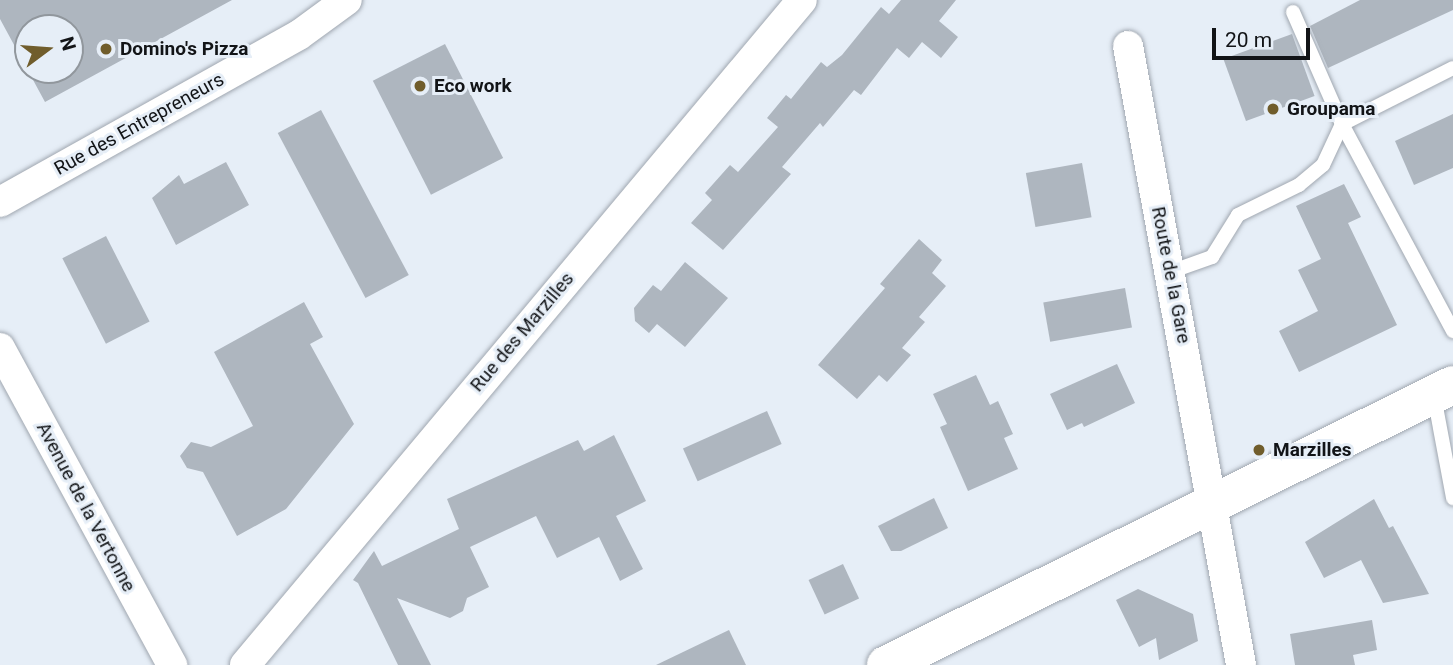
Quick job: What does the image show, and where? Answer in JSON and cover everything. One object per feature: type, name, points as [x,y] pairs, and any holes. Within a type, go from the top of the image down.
[{"type":"main road","points":[[886,665],[1443,389]]},
{"type":"street","name":"Rue des Entrepreneurs","points":[[0,202],[299,35],[347,0]]},
{"type":"street","name":"Rue des Marzilles","points":[[244,665],[802,0]]},
{"type":"street","name":"Route de la Gare","points":[[1128,46],[1241,665]]},
{"type":"street","name":"Avenue de la Vertonne","points":[[0,348],[172,665]]},
{"type":"lane","points":[[1293,12],[1342,124],[1451,323]]},
{"type":"lane","points":[[1170,272],[1212,257],[1238,215],[1299,185],[1323,165],[1342,124],[1453,68]]},
{"type":"lane","points":[[1443,389],[1453,498]]},
{"type":"building","name":"Domino's Pizza","points":[[0,0],[232,0],[84,81],[84,14],[14,14],[14,45],[0,19]]},
{"type":"building","points":[[901,0],[956,0],[939,21],[958,37],[941,58],[922,42],[909,58],[897,48],[861,95],[854,90],[823,127],[820,123],[782,167],[791,174],[723,250],[691,223],[712,200],[705,193],[730,165],[738,172],[778,127],[767,118],[786,95],[791,99],[821,62],[827,67],[842,55],[881,7],[889,14]]},
{"type":"building","points":[[1360,0],[1453,0],[1453,10],[1328,68],[1310,26]]},
{"type":"building","points":[[1292,34],[1315,96],[1246,121],[1223,59]]},
{"type":"building","points":[[445,44],[503,158],[431,195],[373,81]]},
{"type":"building","name":"Domino's Pizza","points":[[35,84],[78,84],[45,102]]},
{"type":"building","points":[[321,110],[409,275],[366,298],[278,133]]},
{"type":"building","points":[[1453,114],[1453,168],[1414,185],[1395,141]]},
{"type":"building","points":[[226,162],[249,205],[176,245],[152,198],[179,175],[184,184]]},
{"type":"building","points":[[1082,163],[1092,217],[1035,227],[1026,173]]},
{"type":"building","points":[[1344,184],[1361,217],[1348,223],[1397,325],[1299,372],[1279,331],[1318,311],[1298,270],[1321,259],[1296,206]]},
{"type":"building","points":[[106,236],[150,322],[106,344],[62,258]]},
{"type":"building","points":[[919,239],[942,260],[932,273],[946,286],[919,317],[925,322],[902,348],[911,355],[887,382],[879,375],[857,399],[818,365],[885,288],[880,284]]},
{"type":"building","points":[[685,262],[728,298],[685,347],[657,324],[649,333],[635,321],[634,308],[653,285],[661,291]]},
{"type":"building","points":[[1125,288],[1132,327],[1050,342],[1043,302]]},
{"type":"building","points":[[304,302],[323,337],[310,344],[354,424],[286,509],[237,536],[203,472],[187,468],[180,456],[191,442],[211,447],[253,426],[214,352]]},
{"type":"building","points":[[1117,364],[1135,403],[1084,427],[1082,423],[1067,430],[1050,394]]},
{"type":"building","points":[[976,375],[990,405],[998,401],[1013,434],[1004,438],[1018,469],[968,491],[940,427],[947,424],[933,394]]},
{"type":"building","points":[[767,411],[782,444],[698,481],[683,448]]},
{"type":"building","points":[[614,435],[646,501],[616,516],[643,569],[620,581],[599,537],[557,558],[536,516],[470,547],[489,587],[467,598],[463,611],[450,618],[397,598],[431,665],[398,665],[358,583],[353,580],[374,551],[382,566],[459,529],[447,499],[578,440],[584,451]]},
{"type":"building","points":[[934,498],[948,528],[901,551],[891,551],[878,526]]},
{"type":"building","points":[[1374,499],[1389,528],[1393,526],[1429,594],[1383,603],[1361,560],[1324,578],[1305,542]]},
{"type":"building","points":[[843,564],[859,598],[825,614],[809,580]]},
{"type":"building","points":[[1138,589],[1193,614],[1198,641],[1159,660],[1156,638],[1139,647],[1116,600]]},
{"type":"building","points":[[1372,620],[1377,650],[1353,655],[1355,665],[1295,665],[1290,634]]},
{"type":"building","points":[[729,630],[746,665],[656,665],[706,641]]},
{"type":"place","name":"Domino's Pizza","points":[[106,49]]},
{"type":"place","name":"Eco work","points":[[420,86]]},
{"type":"place","name":"Groupama","points":[[1273,109]]},
{"type":"place","name":"Marzilles","points":[[1259,450]]}]
